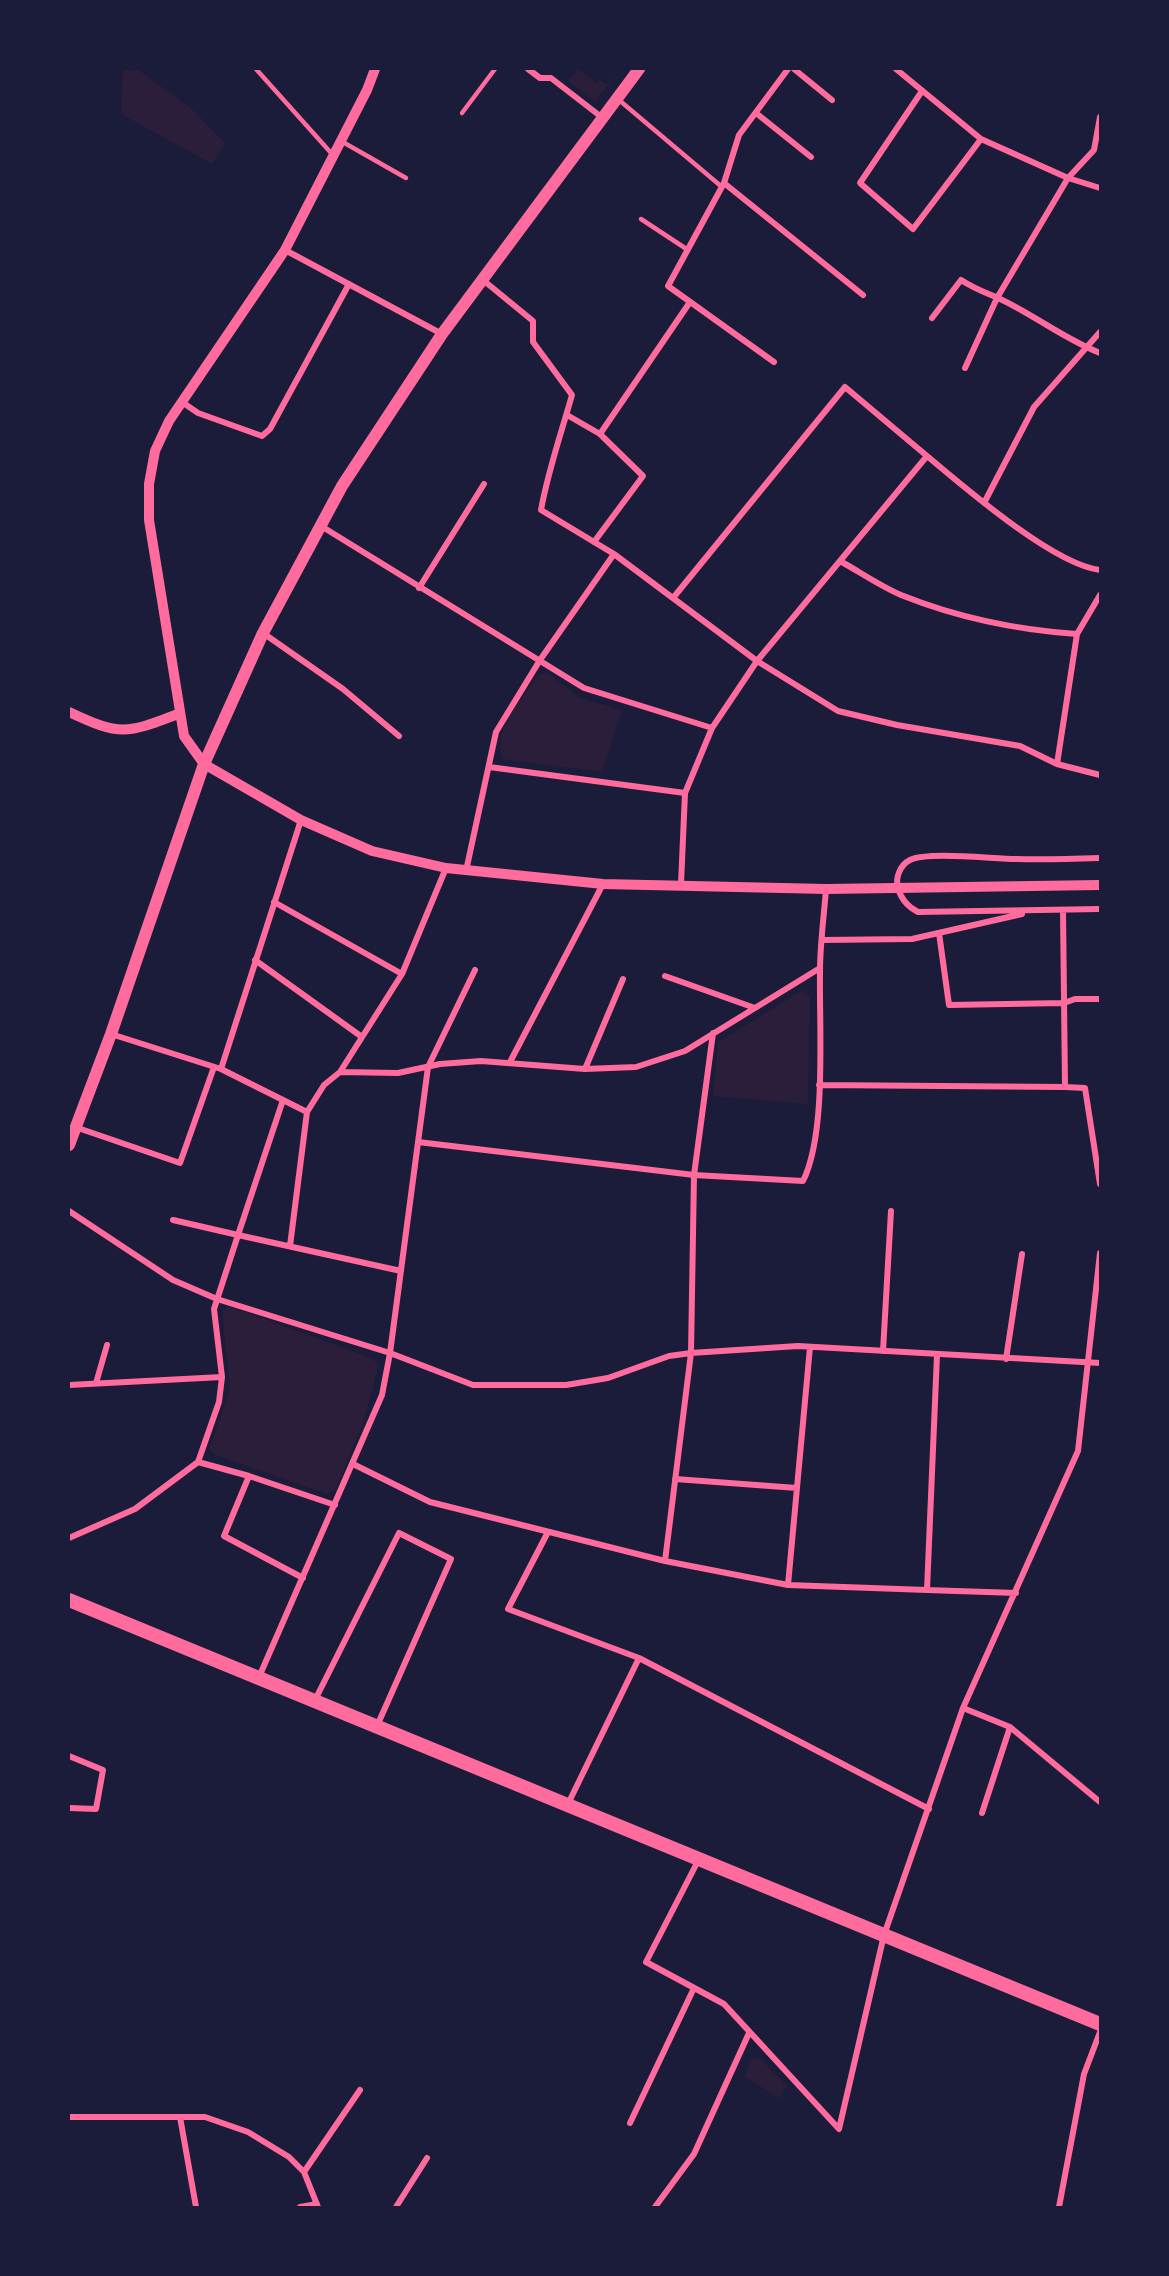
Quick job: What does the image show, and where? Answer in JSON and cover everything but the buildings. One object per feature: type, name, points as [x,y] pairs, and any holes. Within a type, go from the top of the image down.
[{"type":"main road","points":[[69,1145],[111,1034],[204,764],[263,633],[342,486],[442,334],[639,69]]},
{"type":"main road","points":[[69,1600],[1100,2024]]},
{"type":"street","points":[[375,69],[334,156],[285,250],[182,402],[155,451],[150,484],[149,520],[178,714],[184,736],[204,764],[301,820],[372,851],[466,872],[603,884],[826,889],[1100,885]]},
{"type":"street","points":[[528,69],[540,78],[551,78],[604,119]]},
{"type":"street","points":[[774,362],[669,286],[723,185],[739,135],[789,69]]},
{"type":"street","points":[[794,69],[832,100]]},
{"type":"street","points":[[896,69],[981,139],[1068,178],[1100,188]]},
{"type":"street","points":[[922,91],[860,183],[913,229],[981,139]]},
{"type":"street","points":[[756,113],[810,157]]},
{"type":"street","points":[[965,368],[997,298],[1068,178],[1094,150],[1100,117]]},
{"type":"street","points":[[723,185],[863,295]]},
{"type":"street","points":[[285,250],[442,334]]},
{"type":"street","points":[[483,280],[533,321],[533,342],[572,395],[548,470],[541,510],[614,554],[757,661],[838,711],[897,725],[1020,746],[1057,764],[1100,774]]},
{"type":"street","points":[[932,318],[961,280],[981,294],[997,298],[1084,347],[1100,353]]},
{"type":"street","points":[[182,402],[198,413],[262,436],[270,429],[349,284]]},
{"type":"street","points":[[600,434],[690,302]]},
{"type":"street","points":[[984,503],[1034,407],[1084,347],[1100,332]]},
{"type":"street","points":[[673,598],[846,387],[984,503],[1034,538],[1089,569],[1100,570]]},
{"type":"street","points":[[567,415],[600,434],[643,476],[594,542]]},
{"type":"street","points":[[681,884],[685,793],[712,728],[757,661],[927,456]]},
{"type":"street","points":[[419,588],[484,483]]},
{"type":"street","points":[[321,526],[584,688],[712,728]]},
{"type":"street","points":[[466,872],[496,732],[540,660],[614,554]]},
{"type":"street","points":[[840,561],[900,594],[971,617],[1043,632],[1077,634]]},
{"type":"street","points":[[1057,764],[1077,634],[1100,595]]},
{"type":"street","points":[[263,633],[343,689],[399,736]]},
{"type":"street","points":[[69,712],[107,729],[132,730],[178,714]]},
{"type":"street","points":[[489,767],[685,793]]},
{"type":"street","points":[[75,1127],[180,1163],[218,1068],[301,820]]},
{"type":"street","points":[[1100,858],[1019,860],[929,856],[912,859],[904,864],[898,874],[897,887],[910,908],[918,912],[1100,909]]},
{"type":"street","points":[[290,1246],[307,1112],[324,1085],[340,1072],[402,974],[446,868]]},
{"type":"street","points":[[510,1062],[603,884]]},
{"type":"street","points":[[418,1142],[694,1175],[803,1181],[812,1164],[819,1085],[820,968],[826,889]]},
{"type":"street","points":[[274,902],[402,974]]},
{"type":"street","points":[[1063,910],[1065,1087]]},
{"type":"street","points":[[822,940],[912,939],[1038,911]]},
{"type":"street","points":[[939,933],[949,1005],[1064,1003],[1075,999],[1100,999]]},
{"type":"street","points":[[255,960],[362,1037]]},
{"type":"street","points":[[340,1072],[398,1073],[481,1060],[585,1069],[636,1067],[674,1056],[820,968]]},
{"type":"street","points":[[259,1677],[382,1395],[390,1353],[428,1067],[475,970]]},
{"type":"street","points":[[665,976],[755,1008]]},
{"type":"street","points":[[585,1069],[622,979]]},
{"type":"street","points":[[665,1561],[691,1353],[694,1175],[713,1033]]},
{"type":"street","points":[[111,1034],[218,1068],[307,1112]]},
{"type":"street","points":[[819,1085],[1085,1088],[1100,1184]]},
{"type":"street","points":[[69,1538],[135,1509],[198,1462],[219,1402],[222,1377],[214,1309],[283,1100]]},
{"type":"street","points":[[69,1211],[173,1280],[217,1299],[390,1353],[473,1385],[566,1385],[608,1378],[669,1356],[810,1347],[1100,1363]]},
{"type":"street","points":[[883,1351],[891,1211]]},
{"type":"street","points":[[173,1220],[401,1271]]},
{"type":"street","points":[[700,1858],[646,1962],[724,2004],[840,2129],[884,1935],[963,1708],[1078,1451],[1100,1252]]},
{"type":"street","points":[[1006,1359],[1022,1254]]},
{"type":"street","points":[[96,1383],[106,1345]]},
{"type":"street","points":[[788,1586],[810,1347]]},
{"type":"street","points":[[927,1590],[937,1355]]},
{"type":"street","points":[[69,1385],[222,1377]]},
{"type":"street","points":[[198,1462],[249,1476],[335,1506]]},
{"type":"street","points":[[353,1464],[430,1502],[665,1561],[788,1586],[1016,1593]]},
{"type":"street","points":[[249,1476],[224,1536],[303,1578]]},
{"type":"street","points":[[675,1479],[797,1488]]},
{"type":"street","points":[[548,1532],[508,1609],[639,1658],[929,1809]]},
{"type":"street","points":[[315,1701],[399,1533],[451,1559],[377,1726]]},
{"type":"street","points":[[567,1806],[639,1658]]},
{"type":"street","points":[[963,1708],[1010,1727],[1100,1802]]},
{"type":"street","points":[[982,1813],[1010,1727]]},
{"type":"street","points":[[69,1756],[103,1770],[96,1809],[69,1808]]},
{"type":"street","points":[[630,2123],[694,1988]]},
{"type":"street","points":[[1059,2207],[1084,2074],[1100,2032]]},
{"type":"street","points":[[655,2207],[694,2154],[749,2033]]},
{"type":"street","points":[[304,2172],[360,2090]]},
{"type":"street","points":[[69,2117],[205,2117],[248,2132],[288,2157],[304,2172],[318,2205],[300,2207]]},
{"type":"street","points":[[180,2117],[196,2207]]},
{"type":"street","points":[[396,2207],[427,2158]]},
{"type":"lane","points":[[256,69],[334,156]]},
{"type":"lane","points":[[462,113],[495,69]]},
{"type":"lane","points":[[618,100],[723,185]]},
{"type":"lane","points":[[341,141],[406,178]]},
{"type":"lane","points":[[641,219],[688,250]]},
{"type":"shaded area","points":[[123,69],[137,69],[165,89],[193,110],[225,143],[212,164],[121,114]]},
{"type":"shaded area","points":[[578,69],[597,83],[600,80],[606,85],[620,70],[595,102],[568,81]]},
{"type":"shaded area","points":[[547,672],[580,698],[622,710],[602,772],[503,759],[500,749],[501,738],[510,715],[538,675]]},
{"type":"shaded area","points":[[803,990],[810,996],[808,1104],[713,1096],[718,1042]]},
{"type":"shaded area","points":[[229,1306],[374,1359],[378,1367],[363,1425],[335,1490],[327,1494],[218,1456],[209,1450],[230,1389],[222,1311]]},
{"type":"shaded area","points":[[760,2058],[787,2086],[779,2098],[744,2076],[752,2059]]}]
